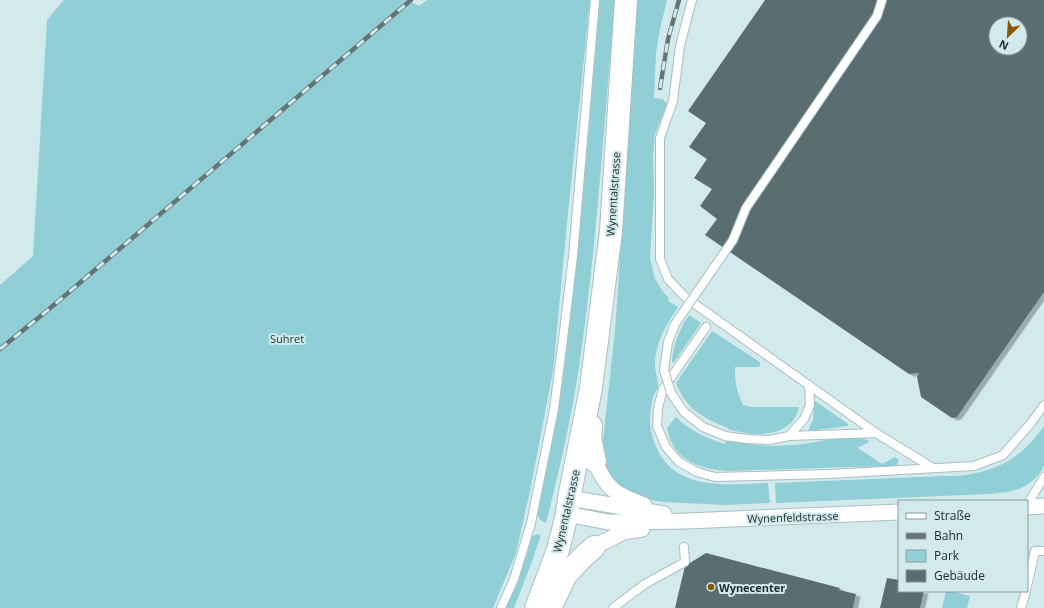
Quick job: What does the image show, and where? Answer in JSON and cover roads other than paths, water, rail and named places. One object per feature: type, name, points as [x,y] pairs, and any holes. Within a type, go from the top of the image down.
[{"type":"main road","name":"Wynentalstrasse","points":[[536,608],[558,550],[591,388],[611,231],[626,0]]},
{"type":"main road","name":"Wynentalstrasse","points":[[591,388],[590,438],[595,461]]},
{"type":"main road","points":[[550,608],[566,575],[594,547]]},
{"type":"street","name":"Wynenfeldstrasse","points":[[595,461],[599,472],[608,485],[620,495],[686,521]]},
{"type":"street","name":"Wynenfeldstrasse","points":[[568,506],[671,515]]},
{"type":"street","name":"Wynenfeldstrasse","points":[[568,506],[608,522],[686,521],[898,512]]},
{"type":"street","points":[[1028,506],[1044,506]]},
{"type":"street","name":"Wynenfeldstrasse","points":[[594,547],[623,532],[686,521]]},
{"type":"lane","points":[[501,608],[514,580],[531,523],[554,409],[573,256],[595,0]]},
{"type":"lane","points":[[692,0],[680,46],[673,100],[660,138],[660,258],[668,279],[685,297],[876,433],[933,468]]},
{"type":"lane","points":[[876,433],[789,436],[769,440],[726,436],[703,427],[684,412],[671,393],[664,370],[668,342],[675,324],[733,240],[746,208],[877,16],[882,0]]},
{"type":"lane","points":[[706,327],[663,389],[658,408],[657,426],[666,447],[679,462],[697,472],[715,477],[829,474],[974,466],[1003,455],[1031,423],[1044,405]]},
{"type":"lane","points":[[789,436],[804,420],[810,405],[809,385]]},
{"type":"lane","points":[[1028,504],[1044,477]]},
{"type":"lane","points":[[613,608],[645,584],[685,562],[684,548]]},
{"type":"lane","points":[[1028,583],[1040,551]]},
{"type":"lane","points":[[1022,608],[1026,592]]},
{"type":"railway","points":[[0,349],[48,310],[411,0]]},
{"type":"railway","points":[[660,88],[668,39],[679,0]]},
{"type":"place","name":"Wynecenter","points":[[711,587]]},
{"type":"park label","name":"Suhret","points":[[287,338]]}]
